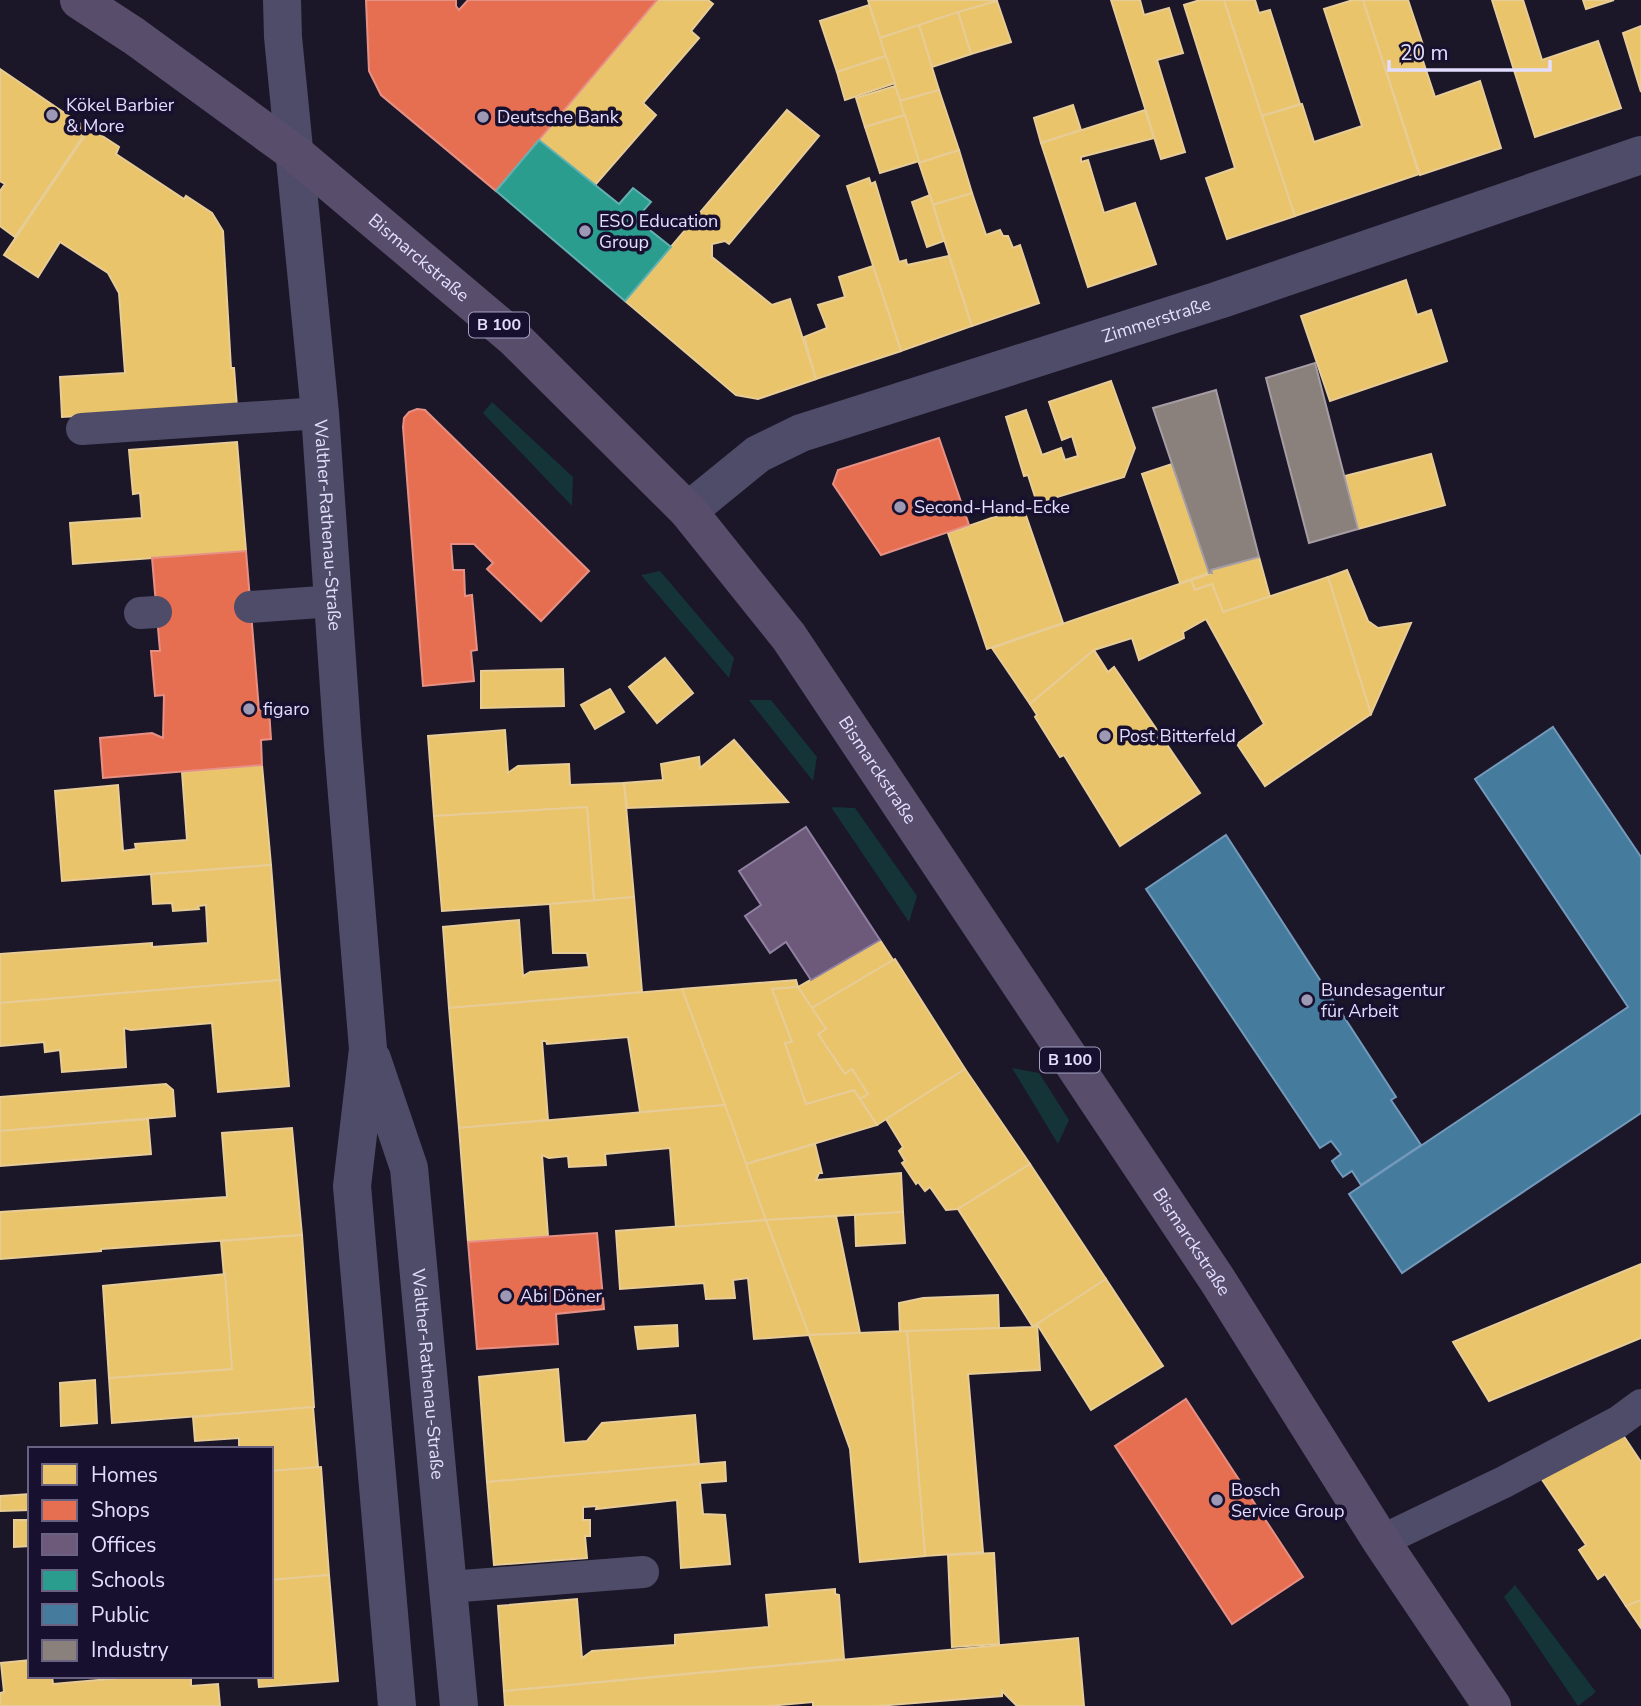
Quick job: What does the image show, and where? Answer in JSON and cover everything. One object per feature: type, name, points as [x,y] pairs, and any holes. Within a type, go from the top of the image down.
[{"type":"main road","name":"Bismarckstraße","points":[[79,0],[134,36],[296,154],[514,338],[688,510],[789,637],[1218,1281],[1381,1542],[1492,1706]]},
{"type":"street","name":"Walther-Rathenau-Straße","points":[[282,0],[283,37],[320,413],[343,746],[368,1049],[352,1186],[397,1706]]},
{"type":"street","name":"Zimmerstraße","points":[[688,510],[758,454],[801,433],[1219,300],[1641,155]]},
{"type":"street","name":"Walther-Rathenau-Straße","points":[[368,1049],[409,1168],[459,1706]]},
{"type":"lane","points":[[82,429],[320,413]]},
{"type":"lane","points":[[250,607],[334,601]]},
{"type":"lane","points":[[1381,1542],[1618,1422],[1641,1405]]},
{"type":"lane","points":[[449,1587],[643,1572]]},
{"type":"green space","points":[[492,402],[573,477],[572,506],[483,413]]},
{"type":"green space","points":[[660,571],[734,658],[729,678],[641,575]]},
{"type":"green space","points":[[749,700],[771,700],[817,757],[813,781]]},
{"type":"green space","points":[[831,807],[855,808],[917,896],[909,922]]},
{"type":"green space","points":[[1012,1068],[1039,1073],[1069,1120],[1058,1144]]},
{"type":"green space","points":[[1515,1585],[1596,1692],[1578,1706],[1504,1597]]},
{"type":"building: Homes","points":[[657,0],[708,0],[713,4],[691,31],[699,38],[643,103],[656,115],[595,185],[539,140]]},
{"type":"building: Homes","points":[[868,0],[997,0],[997,1],[880,38]]},
{"type":"building: Homes","points":[[1111,0],[1140,0],[1144,15],[1169,8],[1183,53],[1157,60],[1185,152],[1161,159]]},
{"type":"building: Homes","points":[[1200,0],[1224,0],[1295,216],[1227,239],[1206,178],[1235,168],[1184,5]]},
{"type":"building: Homes","points":[[1224,0],[1255,0],[1259,13],[1270,10],[1300,104],[1262,116]]},
{"type":"building: Homes","points":[[1353,0],[1363,0],[1419,174],[1295,216],[1262,116],[1302,104],[1314,142],[1362,126],[1324,9]]},
{"type":"building: Homes","points":[[1363,0],[1408,0],[1424,48],[1419,49],[1435,97],[1480,81],[1501,148],[1420,175]]},
{"type":"building: Homes","points":[[1492,0],[1523,0],[1542,60],[1598,41],[1621,108],[1535,137]]},
{"type":"building: Homes","points":[[1583,0],[1614,0],[1586,9]]},
{"type":"building: Homes","points":[[997,1],[1011,42],[971,54],[958,12]]},
{"type":"building: Homes","points":[[869,5],[886,56],[837,72],[820,21]]},
{"type":"building: Homes","points":[[958,12],[971,54],[932,67],[919,25]]},
{"type":"building: Homes","points":[[919,25],[939,90],[900,101],[880,38]]},
{"type":"building: Homes","points":[[1641,26],[1641,92],[1623,33]]},
{"type":"building: Homes","points":[[886,56],[895,83],[845,100],[837,72]]},
{"type":"building: Homes","points":[[0,69],[88,129],[15,237],[0,226],[0,191],[5,184],[0,181]]},
{"type":"building: Homes","points":[[895,86],[905,115],[865,127],[856,98]]},
{"type":"building: Homes","points":[[939,90],[959,150],[919,163],[900,101]]},
{"type":"building: Homes","points":[[1073,105],[1081,130],[1041,143],[1034,118]]},
{"type":"building: Homes","points":[[787,110],[819,136],[729,244],[725,241],[712,244],[712,257],[772,305],[790,299],[816,379],[758,399],[736,395],[625,301]]},
{"type":"building: Homes","points":[[1145,110],[1154,138],[1081,157],[1081,162],[1088,160],[1104,213],[1135,203],[1156,264],[1088,287],[1041,143]]},
{"type":"building: Homes","points":[[905,115],[919,161],[880,173],[865,127]]},
{"type":"building: Homes","points":[[90,128],[119,147],[116,154],[184,199],[186,196],[212,213],[223,231],[231,368],[234,368],[237,407],[62,417],[60,377],[125,373],[119,293],[108,273],[60,242],[38,277],[4,255]]},
{"type":"building: Homes","points":[[959,150],[972,193],[933,205],[919,163]]},
{"type":"building: Homes","points":[[869,178],[871,184],[875,182],[899,262],[906,260],[907,265],[949,256],[972,326],[901,351],[847,186]]},
{"type":"building: Homes","points":[[972,193],[986,235],[1000,230],[1003,236],[1008,236],[1013,248],[1020,245],[1039,303],[972,326],[933,205]]},
{"type":"building: Homes","points":[[930,195],[944,241],[927,247],[912,202]]},
{"type":"building: Homes","points":[[873,266],[901,351],[816,379],[804,337],[827,328],[818,305],[845,297],[839,277]]},
{"type":"building: Homes","points":[[1406,280],[1417,315],[1431,310],[1447,361],[1330,401],[1301,316]]},
{"type":"building: Homes","points":[[1111,381],[1135,448],[1124,477],[1037,503],[1028,475],[1024,476],[1006,417],[1026,410],[1042,455],[1061,448],[1065,460],[1078,456],[1072,436],[1062,440],[1049,402]]},
{"type":"building: Homes","points":[[237,442],[246,551],[73,564],[70,523],[142,518],[140,493],[133,494],[129,450]]},
{"type":"building: Homes","points":[[1431,454],[1445,505],[1358,529],[1345,476]]},
{"type":"building: Homes","points":[[1172,464],[1209,573],[1180,583],[1142,474]]},
{"type":"building: Homes","points":[[1023,507],[1063,623],[987,649],[948,533]]},
{"type":"building: Homes","points":[[1259,557],[1270,597],[1223,612],[1212,584],[1195,590],[1191,580],[1212,573],[1211,570]]},
{"type":"building: Homes","points":[[1347,570],[1368,621],[1378,628],[1411,623],[1371,714],[1328,577]]},
{"type":"building: Homes","points":[[1328,577],[1371,714],[1265,786],[1237,744],[1264,724],[1206,619],[1183,632],[1184,638],[1139,660],[1132,638],[1094,650],[1030,704],[992,648],[1191,580],[1195,590],[1212,584],[1223,612]]},
{"type":"building: Homes","name":"Post Bitterfeld","points":[[1094,650],[1108,672],[1114,667],[1200,793],[1120,846],[1064,755],[1060,757],[1030,704]]},
{"type":"building: Homes","points":[[665,658],[693,693],[657,723],[629,687]]},
{"type":"building: Homes","points":[[563,669],[564,706],[481,708],[481,671]]},
{"type":"building: Homes","points":[[610,689],[624,712],[595,729],[581,705]]},
{"type":"building: Homes","points":[[505,730],[508,773],[518,766],[569,764],[570,785],[624,783],[634,897],[594,901],[587,807],[434,816],[428,736]]},
{"type":"building: Homes","points":[[734,740],[788,802],[627,808],[624,783],[663,780],[661,764],[699,757],[700,768]]},
{"type":"building: Homes","points":[[262,765],[271,865],[62,881],[55,791],[118,785],[123,851],[136,849],[135,844],[187,840],[182,772]]},
{"type":"building: Homes","points":[[587,807],[594,901],[442,911],[434,816]]},
{"type":"building: Homes","points":[[271,865],[280,980],[0,1003],[0,954],[152,943],[152,947],[208,943],[206,905],[198,906],[199,909],[173,911],[172,903],[153,904],[151,874]]},
{"type":"building: Homes","points":[[634,897],[642,992],[449,1008],[443,927],[519,920],[523,976],[530,972],[589,967],[587,953],[553,953],[550,904]]},
{"type":"building: Homes","points":[[880,940],[893,960],[812,1008],[798,987]]},
{"type":"building: Homes","points":[[895,959],[965,1069],[877,1125],[860,1099],[868,1094],[852,1069],[845,1074],[818,1034],[826,1029],[812,1008]]},
{"type":"building: Homes","points":[[280,980],[289,1086],[218,1092],[212,1023],[131,1030],[124,1028],[126,1067],[62,1072],[60,1050],[45,1052],[44,1042],[0,1046],[0,1003]]},
{"type":"building: Homes","points":[[796,980],[798,987],[772,989],[792,1042],[785,1043],[806,1104],[854,1090],[877,1125],[746,1164],[682,989]]},
{"type":"building: Homes","points":[[798,987],[826,1029],[818,1034],[845,1074],[852,1069],[868,1094],[860,1099],[854,1090],[806,1104],[785,1043],[792,1042],[772,989]]},
{"type":"building: Homes","points":[[682,989],[725,1105],[640,1112],[628,1037],[547,1044],[542,1041],[548,1120],[459,1128],[449,1008]]},
{"type":"building: Homes","points":[[965,1069],[1030,1164],[958,1209],[946,1210],[930,1187],[925,1191],[918,1182],[916,1184],[902,1163],[905,1161],[899,1151],[903,1147],[886,1119]]},
{"type":"building: Homes","points":[[166,1084],[173,1090],[175,1116],[0,1131],[0,1097]]},
{"type":"building: Homes","points":[[725,1105],[766,1220],[676,1227],[670,1148],[605,1154],[606,1165],[569,1167],[568,1156],[549,1158],[542,1155],[548,1236],[468,1242],[459,1128]]},
{"type":"building: Homes","points":[[148,1119],[151,1154],[0,1166],[0,1131]]},
{"type":"building: Homes","points":[[292,1128],[302,1235],[0,1259],[0,1212],[227,1197],[222,1133]]},
{"type":"building: Homes","points":[[815,1144],[822,1173],[819,1173],[816,1180],[901,1173],[903,1212],[766,1220],[746,1164]]},
{"type":"building: Homes","points":[[1030,1164],[1106,1279],[1033,1327],[958,1209]]},
{"type":"building: Homes","points":[[903,1212],[905,1243],[856,1246],[855,1215]]},
{"type":"building: Homes","points":[[836,1216],[860,1333],[809,1335],[766,1220]]},
{"type":"building: Homes","points":[[766,1220],[809,1335],[754,1339],[748,1278],[733,1280],[735,1298],[706,1299],[704,1283],[620,1289],[616,1231]]},
{"type":"building: Homes","points":[[302,1235],[314,1407],[112,1423],[109,1378],[232,1369],[221,1241]]},
{"type":"building: Homes","points":[[1641,1264],[1641,1338],[1489,1401],[1453,1342]]},
{"type":"building: Homes","points":[[225,1274],[232,1369],[109,1378],[103,1286]]},
{"type":"building: Homes","points":[[1106,1279],[1163,1366],[1091,1410],[1037,1324]]},
{"type":"building: Homes","points":[[998,1295],[999,1328],[900,1332],[899,1303],[923,1298]]},
{"type":"building: Homes","points":[[1037,1324],[1040,1370],[968,1374],[983,1552],[925,1556],[907,1331],[1033,1327]]},
{"type":"building: Homes","points":[[677,1325],[678,1346],[638,1349],[635,1327]]},
{"type":"building: Homes","points":[[907,1331],[925,1556],[860,1562],[850,1449],[809,1335]]},
{"type":"building: Homes","points":[[558,1369],[564,1443],[587,1441],[602,1423],[695,1415],[699,1464],[487,1482],[479,1377]]},
{"type":"building: Homes","points":[[95,1380],[97,1423],[61,1426],[60,1383]]},
{"type":"building: Homes","points":[[313,1407],[318,1467],[273,1471],[273,1447],[239,1447],[239,1438],[195,1441],[193,1417]]},
{"type":"building: Homes","points":[[1617,1426],[1641,1462],[1641,1600],[1626,1606],[1605,1574],[1598,1579],[1579,1550],[1586,1545],[1541,1478]]},
{"type":"building: Homes","points":[[725,1462],[726,1481],[700,1483],[703,1514],[725,1515],[730,1564],[681,1568],[677,1500],[596,1509],[597,1506],[583,1507],[583,1520],[590,1520],[590,1536],[585,1536],[587,1558],[494,1565],[487,1482]]},
{"type":"building: Homes","points":[[321,1467],[329,1575],[273,1580],[273,1471]]},
{"type":"building: Homes","points":[[28,1494],[28,1510],[0,1511],[0,1496]]},
{"type":"building: Homes","points":[[14,1520],[28,1520],[28,1546],[14,1547]]},
{"type":"building: Homes","points":[[994,1553],[999,1644],[952,1647],[948,1555]]},
{"type":"building: Homes","points":[[329,1575],[338,1681],[259,1687],[258,1678],[273,1678],[273,1580]]},
{"type":"building: Homes","points":[[835,1589],[835,1594],[839,1595],[844,1659],[504,1691],[498,1606],[577,1599],[582,1658],[592,1651],[675,1645],[675,1635],[769,1627],[766,1595]]},
{"type":"building: Homes","points":[[1641,1600],[1641,1628],[1626,1606]]},
{"type":"building: Homes","points":[[1078,1638],[1084,1706],[1017,1706],[1002,1691],[1002,1696],[877,1706],[813,1706],[813,1702],[768,1706],[505,1706],[504,1691]]},
{"type":"building: Homes","points":[[28,1660],[28,1678],[52,1678],[53,1684],[121,1678],[191,1678],[191,1686],[218,1684],[220,1706],[0,1706],[0,1693],[4,1692],[1,1663]]},
{"type":"building: Shops","name":"Deutsche Bank","points":[[366,0],[456,0],[459,10],[468,0],[657,0],[496,191],[381,95],[369,71]]},
{"type":"building: Shops","points":[[417,409],[425,410],[589,571],[541,621],[487,569],[493,563],[474,544],[451,544],[453,570],[464,570],[465,596],[472,595],[477,650],[471,651],[474,681],[423,686],[403,427],[404,418]]},
{"type":"building: Shops","points":[[939,438],[969,525],[881,555],[833,484],[838,470]]},
{"type":"building: Shops","points":[[246,551],[259,710],[269,709],[271,739],[261,740],[262,765],[103,778],[100,738],[152,733],[163,738],[164,695],[155,696],[151,651],[160,651],[152,558]]},
{"type":"building: Shops","points":[[597,1233],[604,1309],[556,1314],[558,1344],[477,1349],[468,1242]]},
{"type":"building: Shops","points":[[1186,1399],[1303,1577],[1232,1624],[1115,1446]]},
{"type":"building: Offices","points":[[806,827],[880,940],[811,980],[786,942],[770,953],[745,916],[761,905],[739,871]]},
{"type":"building: Schools","points":[[539,140],[619,204],[633,188],[651,202],[636,219],[671,247],[625,301],[496,191]]},
{"type":"building: Public","points":[[1553,727],[1641,857],[1641,1113],[1402,1273],[1349,1194],[1628,1007],[1475,779]]},
{"type":"building: Public","points":[[1226,835],[1396,1097],[1391,1100],[1421,1145],[1361,1185],[1352,1171],[1343,1177],[1337,1169],[1332,1161],[1341,1154],[1331,1141],[1320,1148],[1146,889]]},
{"type":"building: Industry","points":[[1315,363],[1358,529],[1309,543],[1266,378]]},
{"type":"building: Industry","points":[[1216,390],[1259,557],[1211,570],[1212,573],[1209,573],[1153,408]]},
{"type":"place","name":"Kökel Barbier & More","points":[[52,115]]},
{"type":"place","name":"Deutsche Bank","points":[[483,117]]},
{"type":"place","name":"ESO Education Group","points":[[585,231]]},
{"type":"place","name":"Second-Hand-Ecke","points":[[900,507]]},
{"type":"place","name":"figaro","points":[[249,709]]},
{"type":"place","name":"Post Bitterfeld","points":[[1105,736]]},
{"type":"place","name":"Bundesagentur für Arbeit","points":[[1307,1000]]},
{"type":"place","name":"Abi Döner","points":[[506,1296]]},
{"type":"place","name":"Bosch Service Group","points":[[1217,1500]]}]
